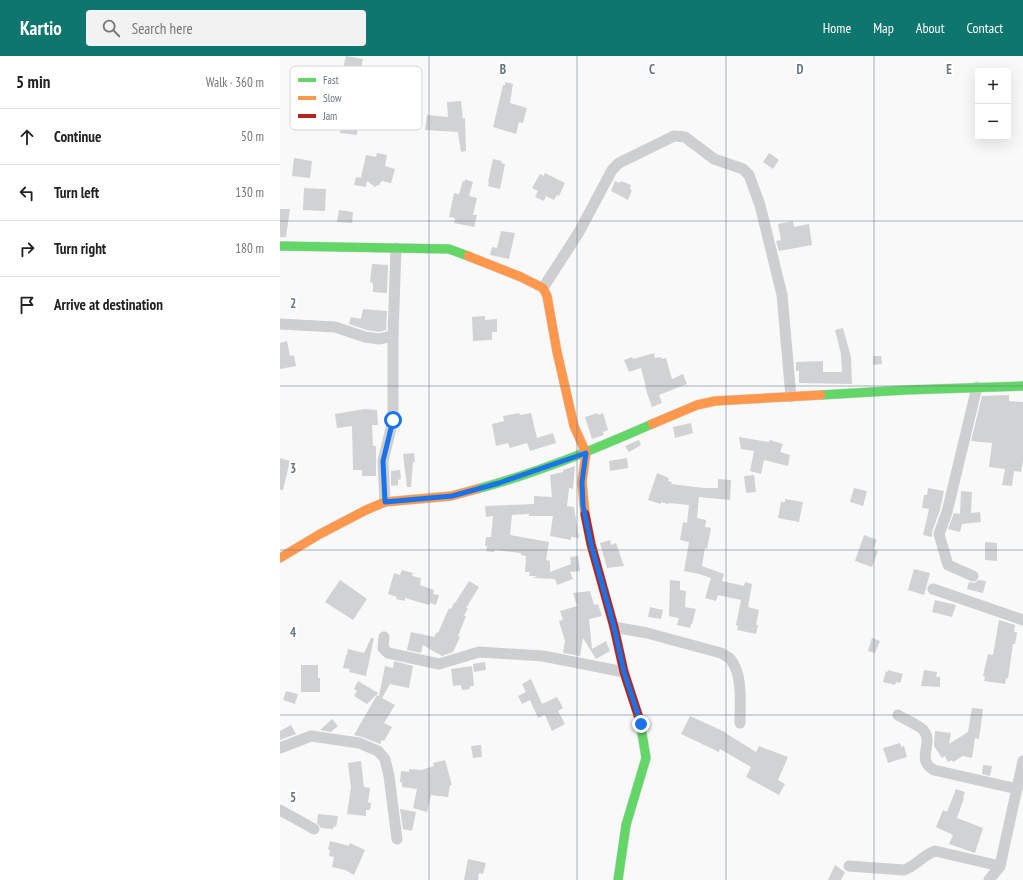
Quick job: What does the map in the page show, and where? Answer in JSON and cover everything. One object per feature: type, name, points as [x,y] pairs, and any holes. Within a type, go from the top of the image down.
[{"type":"street","points":[[543,288],[579,232],[612,170],[619,163],[674,136],[685,137],[714,159],[743,169],[749,175],[760,205],[782,294],[791,398]]},
{"type":"street","points":[[280,246],[449,249],[522,277],[543,288],[547,296],[557,352],[574,426],[586,453],[582,482],[583,506],[591,544],[614,627],[624,672],[641,724],[646,758],[626,825],[618,880]]},
{"type":"street","points":[[385,502],[383,461],[393,420],[393,336],[396,248]]},
{"type":"street","points":[[280,324],[335,327],[365,337],[379,339],[393,336]]},
{"type":"street","points":[[280,558],[320,534],[366,510],[385,502],[452,496],[499,483],[586,453],[697,405],[715,401],[791,398],[906,390],[1023,386]]},
{"type":"street","points":[[973,576],[948,565],[939,534],[946,512],[977,387]]},
{"type":"street","points":[[933,589],[1023,620]]},
{"type":"street","points":[[614,627],[647,633],[714,651],[721,653],[730,659],[736,668],[739,686],[740,723]]},
{"type":"street","points":[[384,637],[383,648],[388,653],[439,664],[479,652],[543,656],[624,672]]},
{"type":"street","points":[[898,715],[924,730],[927,737],[925,760],[927,766],[934,770],[1017,789]]},
{"type":"street","points":[[280,748],[311,736],[359,743],[378,751],[385,759],[389,776],[397,839]]},
{"type":"street","points":[[988,880],[1000,866],[1023,761]]},
{"type":"street","points":[[280,810],[314,829]]},
{"type":"street","points":[[849,866],[904,870],[911,868],[928,854],[935,852],[1000,866]]},
{"type":"building","points":[[346,56],[363,59],[361,66],[344,66]]},
{"type":"building","points":[[505,82],[513,84],[510,103],[527,108],[523,123],[519,122],[516,134],[493,127]]},
{"type":"building","points":[[461,101],[463,119],[465,118],[466,151],[461,152],[458,132],[425,130],[427,115],[448,117],[447,102]]},
{"type":"building","points":[[340,130],[357,130],[357,135],[340,133]]},
{"type":"building","points":[[377,153],[387,155],[385,166],[395,169],[391,183],[382,181],[375,187],[367,181],[366,187],[354,185],[356,177],[363,178],[361,177],[366,155],[376,157]]},
{"type":"building","points":[[769,153],[779,160],[773,169],[763,162]]},
{"type":"building","points":[[294,158],[312,161],[310,178],[292,176]]},
{"type":"building","points":[[493,159],[502,161],[501,163],[505,164],[500,189],[488,186]]},
{"type":"building","points":[[545,173],[565,183],[559,196],[557,195],[554,200],[546,196],[544,201],[535,197],[538,191],[532,188],[540,174],[544,176]]},
{"type":"building","points":[[465,179],[473,182],[469,196],[477,198],[473,215],[477,215],[474,227],[454,223],[455,218],[449,217],[454,193],[459,194]]},
{"type":"building","points":[[615,181],[620,183],[621,181],[631,185],[630,189],[632,190],[628,200],[611,191]]},
{"type":"building","points":[[304,188],[326,189],[325,211],[303,210]]},
{"type":"building","points":[[280,209],[290,209],[286,237],[280,237]]},
{"type":"building","points":[[339,210],[353,212],[352,223],[337,222]]},
{"type":"building","points":[[793,221],[794,227],[809,224],[812,245],[779,251],[776,241],[781,240],[778,224]]},
{"type":"building","points":[[501,231],[515,233],[509,259],[490,255],[492,247],[497,248]]},
{"type":"building","points":[[372,264],[388,265],[387,293],[373,292],[373,283],[370,282]]},
{"type":"building","points":[[363,309],[387,311],[386,330],[379,332],[349,324],[351,317],[361,319]]},
{"type":"building","points":[[485,316],[485,320],[497,319],[497,332],[492,332],[492,340],[473,341],[472,317]]},
{"type":"building","points":[[843,328],[851,357],[852,384],[799,383],[799,371],[796,371],[796,362],[823,361],[823,372],[842,372],[841,354],[835,330]]},
{"type":"building","points":[[287,341],[290,356],[294,355],[296,366],[280,369],[280,343]]},
{"type":"building","points":[[654,353],[655,358],[666,358],[672,379],[683,374],[687,384],[659,395],[662,403],[652,407],[645,387],[641,368],[629,372],[624,360]]},
{"type":"building","points":[[873,356],[881,356],[882,364],[873,365]]},
{"type":"building","points":[[1009,395],[1009,401],[1023,402],[1023,461],[1021,472],[1014,471],[1012,486],[1002,485],[1005,469],[989,467],[992,443],[971,441],[982,396]]},
{"type":"building","points":[[364,409],[377,410],[378,425],[372,425],[373,446],[376,446],[376,476],[362,476],[362,470],[353,470],[352,426],[337,428],[335,414]]},
{"type":"building","points":[[519,413],[520,415],[531,413],[537,438],[553,433],[556,443],[530,451],[527,443],[510,448],[508,443],[496,446],[492,424],[504,421],[503,416]]},
{"type":"building","points":[[598,413],[598,415],[603,413],[608,430],[603,432],[604,435],[592,439],[585,417]]},
{"type":"building","points":[[691,423],[693,433],[675,438],[673,427]]},
{"type":"building","points":[[739,437],[769,442],[770,440],[783,444],[780,452],[790,455],[788,466],[764,460],[761,474],[750,471],[754,451],[741,449]]},
{"type":"building","points":[[639,440],[641,445],[629,452],[625,446]]},
{"type":"building","points":[[414,453],[415,462],[413,462],[411,487],[407,487],[403,454]]},
{"type":"building","points":[[280,458],[290,461],[283,490],[280,490]]},
{"type":"building","points":[[627,458],[628,468],[610,471],[609,461]]},
{"type":"building","points":[[575,466],[573,489],[569,488],[567,506],[574,507],[579,538],[571,537],[571,540],[550,536],[553,516],[529,516],[529,514],[512,515],[510,535],[549,542],[546,560],[550,561],[550,572],[571,564],[570,557],[578,556],[580,571],[570,572],[573,579],[557,585],[555,579],[533,578],[537,576],[529,576],[530,572],[525,572],[526,556],[521,555],[521,553],[495,550],[494,552],[486,551],[486,537],[491,537],[493,516],[486,517],[485,506],[534,504],[534,496],[552,497],[550,475],[563,472],[563,470]]},
{"type":"building","points":[[400,470],[401,479],[398,480],[398,485],[391,486],[391,471]]},
{"type":"building","points":[[657,473],[669,478],[668,481],[672,482],[671,484],[704,488],[718,488],[718,479],[731,480],[730,500],[699,497],[697,518],[706,520],[705,527],[711,528],[707,549],[705,548],[702,566],[724,574],[722,581],[744,586],[745,582],[752,584],[748,607],[759,610],[756,634],[737,630],[738,626],[736,625],[741,600],[718,595],[716,601],[705,598],[711,578],[684,571],[689,542],[680,540],[683,522],[687,523],[689,505],[668,504],[661,502],[661,504],[648,500]]},
{"type":"building","points":[[754,475],[756,492],[746,493],[744,476]]},
{"type":"building","points":[[854,488],[867,491],[863,506],[850,502]]},
{"type":"building","points":[[928,488],[944,491],[940,510],[932,532],[932,537],[923,535],[929,509],[922,508],[924,495],[927,495]]},
{"type":"building","points":[[961,491],[972,492],[971,513],[980,512],[981,522],[962,524],[960,532],[948,529],[954,513],[960,514]]},
{"type":"building","points":[[785,499],[803,502],[799,522],[778,518],[781,502],[785,502]]},
{"type":"building","points":[[864,535],[877,540],[873,549],[878,551],[872,567],[855,561]]},
{"type":"building","points":[[610,540],[611,545],[616,543],[624,566],[607,568],[600,543]]},
{"type":"building","points":[[985,542],[997,543],[997,561],[985,560]]},
{"type":"building","points":[[914,569],[930,573],[924,595],[908,590]]},
{"type":"building","points":[[402,570],[413,573],[412,576],[421,578],[420,585],[434,590],[433,594],[439,595],[436,605],[430,603],[429,605],[405,598],[405,601],[396,599],[397,597],[388,594],[394,573],[400,575]]},
{"type":"building","points":[[340,580],[367,599],[353,620],[325,602]]},
{"type":"building","points":[[670,580],[680,581],[680,590],[686,591],[685,607],[696,609],[690,628],[677,625],[679,618],[669,616]]},
{"type":"building","points":[[979,580],[986,581],[983,593],[967,589],[969,582],[974,583]]},
{"type":"building","points":[[469,581],[479,587],[466,608],[468,608],[464,616],[466,616],[458,636],[460,637],[453,652],[442,656],[423,645],[421,653],[407,650],[411,632],[434,637],[437,632],[438,633],[449,608],[451,609]]},
{"type":"building","points":[[590,591],[594,605],[598,604],[602,616],[589,619],[592,649],[606,641],[610,651],[596,659],[583,638],[580,656],[563,653],[565,641],[559,621],[563,620],[560,611],[577,606],[573,593]]},
{"type":"building","points":[[935,600],[956,605],[952,617],[932,612]]},
{"type":"building","points":[[650,607],[663,610],[661,619],[648,617]]},
{"type":"building","points":[[999,620],[1015,625],[1014,632],[1017,632],[1015,644],[1013,644],[1008,679],[1006,678],[1005,684],[984,681],[985,677],[983,676],[988,654],[993,655]]},
{"type":"building","points":[[371,638],[374,638],[366,676],[349,672],[350,669],[343,668],[348,649],[364,653]]},
{"type":"building","points":[[872,638],[880,641],[875,653],[868,651]]},
{"type":"building","points":[[394,661],[413,666],[409,688],[390,684],[382,698],[395,705],[384,723],[392,727],[384,741],[382,740],[380,744],[354,735],[377,695],[379,696],[385,666],[393,668]]},
{"type":"building","points":[[485,662],[486,670],[474,672],[473,664]]},
{"type":"building","points":[[301,665],[318,665],[320,692],[301,692]]},
{"type":"building","points":[[472,666],[474,686],[470,686],[470,689],[462,690],[461,685],[453,686],[451,669]]},
{"type":"building","points":[[888,670],[903,674],[900,683],[896,682],[895,685],[883,682],[886,671],[888,672]]},
{"type":"building","points":[[924,670],[937,672],[936,677],[940,677],[940,687],[921,686]]},
{"type":"building","points":[[531,679],[542,704],[557,697],[563,708],[558,711],[565,724],[552,731],[545,715],[538,718],[530,700],[522,704],[518,696],[526,692],[522,684]]},
{"type":"building","points":[[358,681],[378,693],[367,704],[354,696],[357,691],[354,689]]},
{"type":"building","points":[[286,691],[298,694],[295,704],[283,700]]},
{"type":"building","points":[[972,708],[983,709],[979,739],[975,738],[972,758],[963,756],[953,762],[952,760],[948,762],[945,756],[942,758],[934,746],[935,731],[951,733],[949,744],[968,732]]},
{"type":"building","points":[[690,716],[727,733],[756,752],[759,746],[788,757],[778,780],[785,784],[779,795],[746,777],[751,767],[720,749],[719,752],[681,734]]},
{"type":"building","points":[[332,719],[338,726],[331,732],[320,730]]},
{"type":"building","points":[[291,725],[296,734],[280,740],[280,731]]},
{"type":"building","points":[[900,743],[901,747],[904,746],[907,757],[888,763],[883,748]]},
{"type":"building","points":[[481,745],[482,757],[473,758],[471,746]]},
{"type":"building","points":[[445,760],[452,785],[450,785],[448,797],[431,795],[427,812],[413,808],[417,789],[402,787],[402,782],[400,782],[401,771],[409,772],[409,769],[421,770],[434,766],[433,763]]},
{"type":"building","points":[[361,761],[364,787],[370,788],[368,802],[371,803],[370,810],[366,810],[366,816],[347,814],[351,787],[348,763]]},
{"type":"building","points":[[983,765],[992,766],[990,776],[982,774]]},
{"type":"building","points":[[956,789],[965,792],[957,818],[983,828],[975,853],[949,844],[953,835],[936,827],[943,810],[947,812]]},
{"type":"building","points":[[400,809],[416,812],[412,831],[403,829]]},
{"type":"building","points":[[318,814],[338,816],[336,827],[334,826],[333,829],[321,828],[317,823]]},
{"type":"building","points":[[330,841],[349,846],[350,843],[365,850],[354,875],[345,870],[332,867],[334,857],[329,856],[330,850],[328,849]]},
{"type":"building","points":[[468,859],[486,863],[483,874],[479,873],[478,880],[464,880]]},
{"type":"building","points":[[835,865],[845,872],[841,880],[828,880]]},
{"type":"traffic: fast","points":[[280,246],[449,249],[468,256]]},
{"type":"traffic: fast","points":[[821,395],[906,390],[1023,386]]},
{"type":"traffic: fast","points":[[477,489],[522,476],[566,460],[652,424]]},
{"type":"traffic: fast","points":[[618,880],[626,825],[646,758],[640,721]]},
{"type":"traffic: slow","points":[[468,256],[521,277],[543,288],[547,296],[557,352],[574,426],[586,453],[582,482],[585,514]]},
{"type":"traffic: slow","points":[[652,424],[697,405],[715,401],[821,395]]},
{"type":"traffic: slow","points":[[280,558],[320,534],[366,510],[385,502],[451,496],[477,489]]},
{"type":"traffic: jam","points":[[585,514],[591,544],[614,627],[624,672],[640,721]]},
{"type":"route","points":[[393,420],[383,461],[385,502],[452,496],[499,483],[543,466],[586,453],[582,482],[583,506],[591,544],[614,627],[624,672],[641,724]]}]
